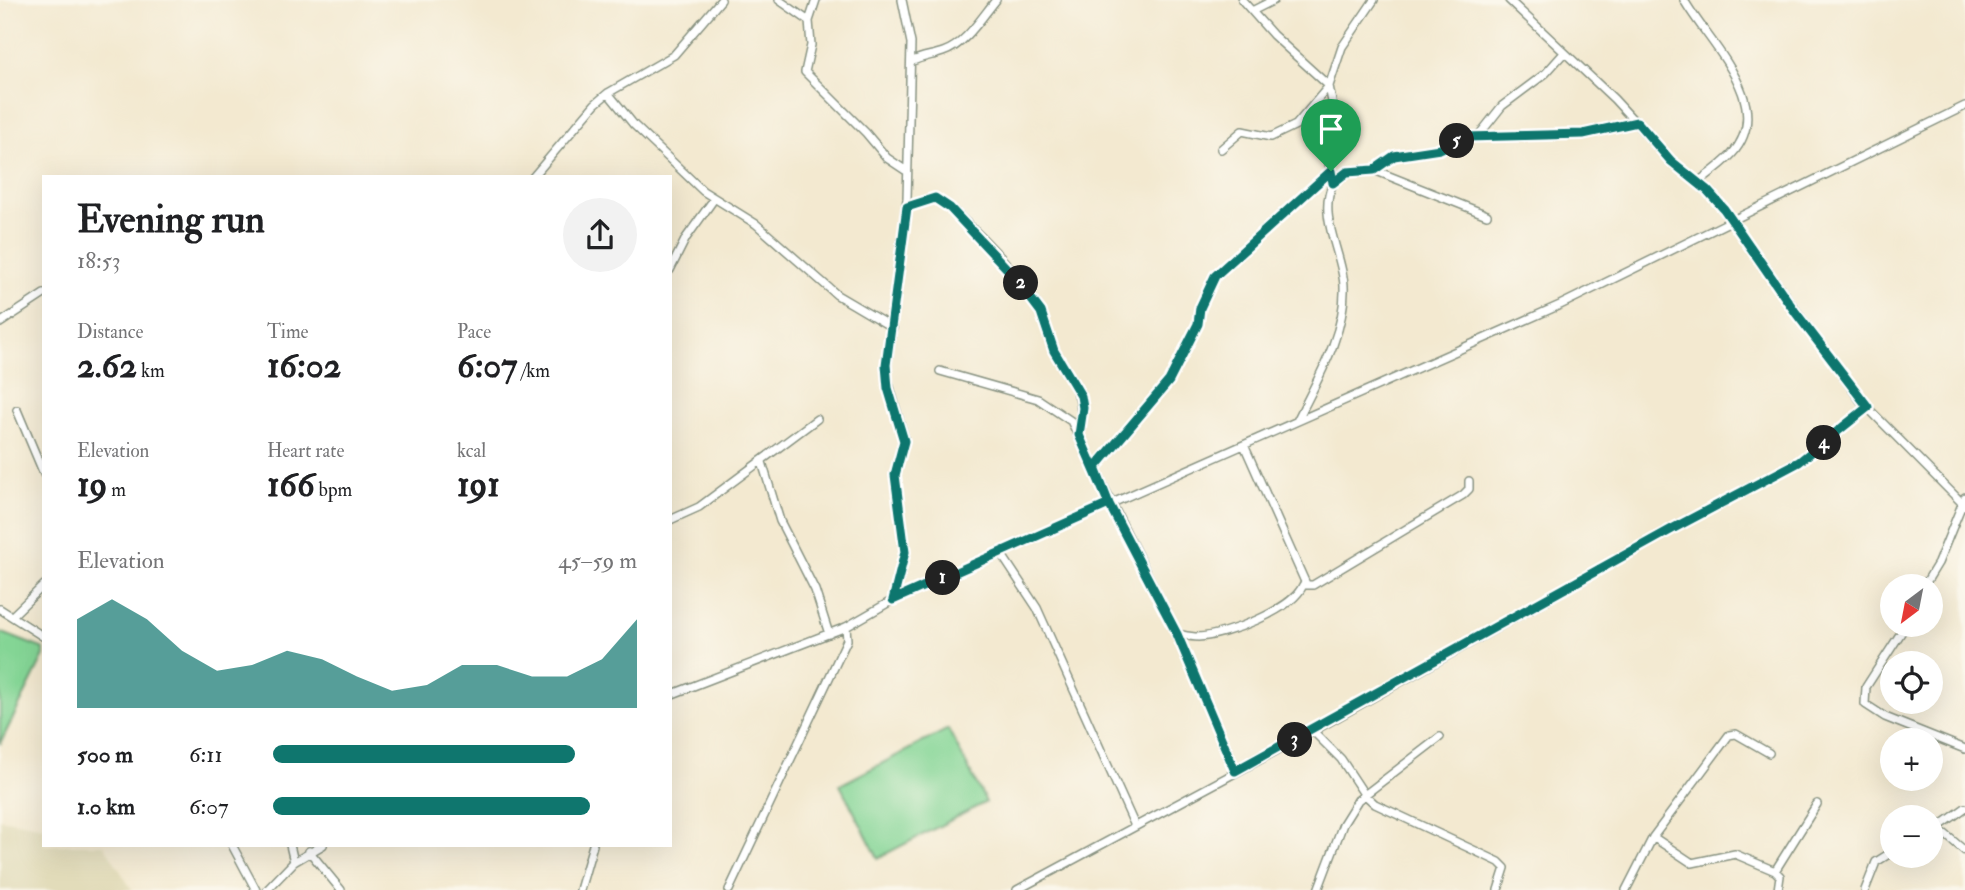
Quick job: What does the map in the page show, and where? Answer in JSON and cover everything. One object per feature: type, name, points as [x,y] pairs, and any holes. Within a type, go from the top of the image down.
[{"type":"street","points":[[535,175],[584,115],[608,93],[674,55],[721,0]]},
{"type":"street","points":[[779,0],[809,21]]},
{"type":"street","points":[[816,0],[809,21],[811,45],[805,72],[866,132],[887,158],[905,170]]},
{"type":"street","points":[[893,600],[905,552],[895,475],[904,441],[886,373],[907,207],[905,170],[911,43],[902,0]]},
{"type":"street","points":[[911,62],[928,54],[946,51],[955,45],[996,0]]},
{"type":"street","points":[[1242,0],[1328,86],[1334,107],[1327,151],[1333,183],[1330,220],[1342,266],[1344,306],[1333,342],[1297,421]]},
{"type":"street","points":[[1252,11],[1274,0]]},
{"type":"street","points":[[1221,149],[1242,131],[1271,137],[1289,131],[1328,86],[1342,47],[1374,0]]},
{"type":"street","points":[[1509,0],[1637,122],[1671,161],[1716,199],[1868,407],[1964,502],[1931,574]]},
{"type":"street","points":[[1684,0],[1740,81],[1746,108],[1737,147],[1698,183]]},
{"type":"street","points":[[1479,135],[1502,106],[1546,73],[1563,54]]},
{"type":"street","points":[[608,93],[640,130],[714,199],[773,237],[837,295],[892,328]]},
{"type":"street","points":[[672,694],[846,627],[893,600],[1560,305],[1965,106]]},
{"type":"street","points":[[1374,170],[1394,156],[1440,149],[1479,135],[1583,134],[1637,122]]},
{"type":"street","points":[[542,169],[545,175]]},
{"type":"street","points":[[1333,183],[1347,172],[1374,170],[1487,215]]},
{"type":"street","points":[[1095,468],[1169,381],[1198,324],[1200,308],[1215,276],[1331,171]]},
{"type":"street","points":[[907,207],[935,198],[950,208],[1027,291],[1041,312],[1054,351],[1078,388],[1083,408],[1079,435]]},
{"type":"street","points":[[672,266],[686,238],[714,199]]},
{"type":"street","points":[[0,324],[42,295]]},
{"type":"street","points":[[940,371],[1049,404],[1065,415],[1079,435],[1109,504],[1177,634],[1235,771]]},
{"type":"street","points":[[1017,890],[1313,731],[1672,529],[1799,462],[1868,407]]},
{"type":"street","points":[[17,410],[42,469]]},
{"type":"street","points":[[672,519],[699,507],[762,463],[817,419]]},
{"type":"street","points":[[1244,445],[1306,584]]},
{"type":"street","points":[[762,463],[780,521],[815,590],[829,634]]},
{"type":"street","points":[[1306,584],[1313,585],[1466,493],[1469,481]]},
{"type":"street","points":[[1000,552],[1037,608],[1135,826]]},
{"type":"street","points":[[1177,634],[1199,637],[1249,623],[1291,603],[1306,584]]},
{"type":"street","points":[[12,616],[42,587]]},
{"type":"street","points":[[0,609],[42,636]]},
{"type":"street","points":[[729,890],[847,640],[846,627]]},
{"type":"street","points":[[1898,637],[1866,687],[1866,704],[1885,717],[1965,749]]},
{"type":"street","points":[[1313,731],[1341,759],[1364,794],[1390,813],[1499,862],[1505,868],[1498,890]]},
{"type":"street","points":[[1626,890],[1653,837],[1730,733],[1769,753]]},
{"type":"street","points":[[1318,890],[1343,824],[1364,794],[1440,737]]},
{"type":"street","points":[[1775,871],[1817,804]]},
{"type":"street","points":[[1943,826],[1965,808]]},
{"type":"street","points":[[1943,832],[1965,851]]},
{"type":"street","points":[[1653,837],[1692,863],[1735,854],[1775,871],[1780,876],[1778,890]]},
{"type":"street","points":[[233,847],[256,890]]},
{"type":"street","points":[[290,847],[294,862]]},
{"type":"street","points":[[267,890],[294,862],[318,847]]},
{"type":"street","points":[[580,890],[592,847]]},
{"type":"street","points":[[309,851],[341,890]]},
{"type":"street","points":[[1866,890],[1876,862],[1880,860]]},
{"type":"shaded area","points":[[0,819],[42,827],[42,847],[105,847],[132,890],[0,890]]},
{"type":"green space","points":[[0,632],[42,648],[42,660],[0,744]]},
{"type":"green space","points":[[948,729],[986,802],[878,858],[840,785]]},
{"type":"route","points":[[1331,171],[1281,213],[1215,276],[1200,308],[1198,324],[1184,356],[1169,381],[1095,468],[1109,504],[893,600],[905,552],[895,475],[904,441],[888,388],[886,365],[907,207],[931,198],[941,201],[962,218],[1027,291],[1041,312],[1054,351],[1081,396],[1083,417],[1079,435],[1109,504],[1177,634],[1235,771],[1313,731],[1672,529],[1799,462],[1868,407],[1796,313],[1716,199],[1671,161],[1637,122],[1583,134],[1518,137],[1483,134],[1461,139],[1440,149],[1394,156],[1378,164],[1374,170],[1347,172],[1333,183],[1331,171]]}]
